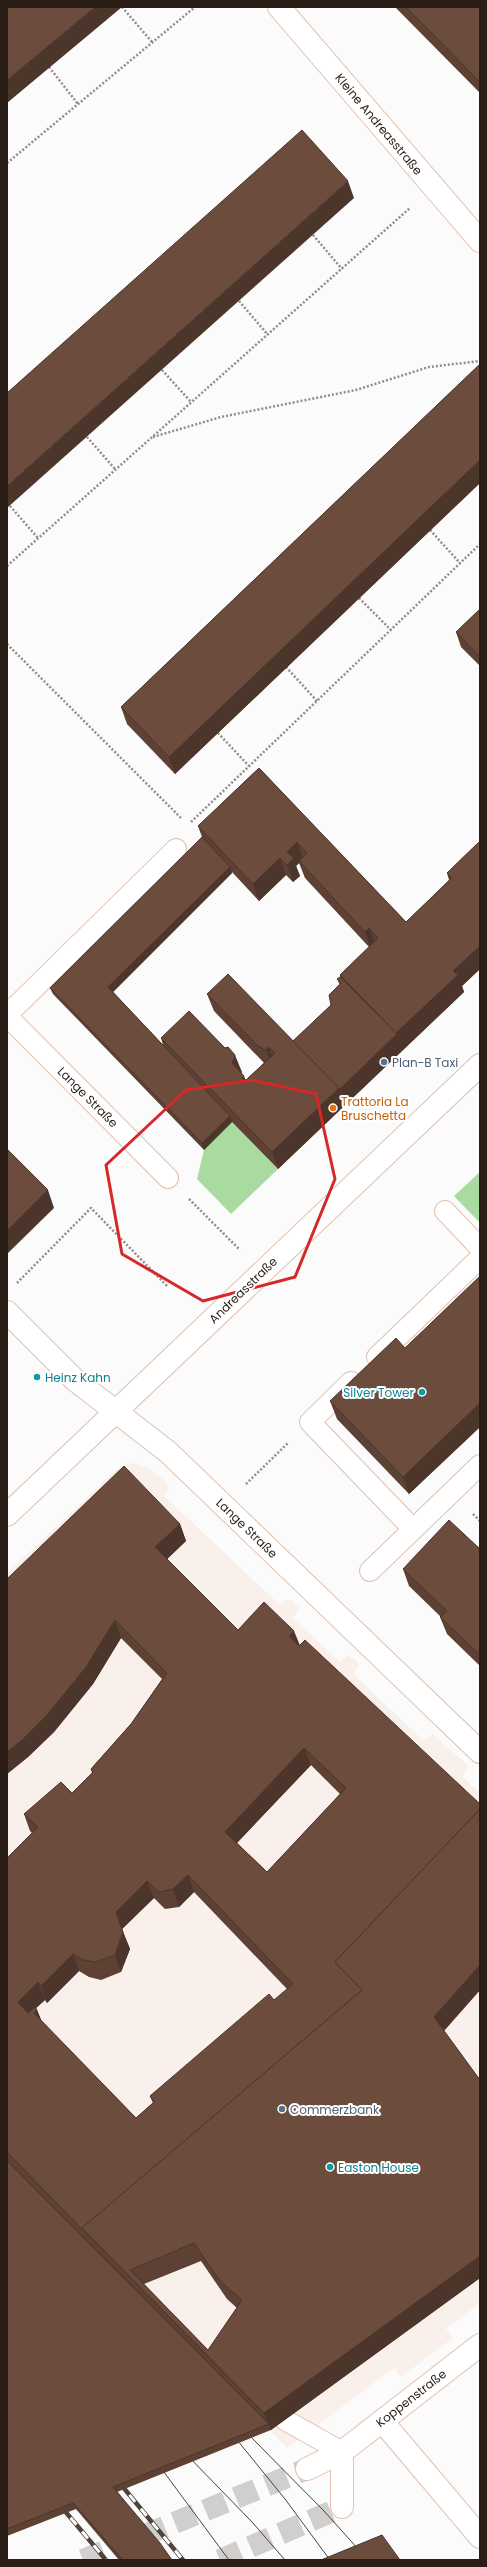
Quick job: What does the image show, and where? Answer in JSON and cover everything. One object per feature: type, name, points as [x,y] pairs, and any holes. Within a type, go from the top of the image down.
[{"type":"street","name":"Kleine Andreasstraße","points":[[279,7],[480,241]]},
{"type":"street","name":"Andreasstraße","points":[[7,1515],[480,1065]]},
{"type":"street","name":"Lange Straße","points":[[7,1312],[75,1380],[168,1452],[480,1752]]},
{"type":"street","name":"Koppenstraße","points":[[307,2469],[342,2452],[480,2345]]},
{"type":"street","points":[[382,2421],[480,2537]]},
{"type":"street","points":[[342,2452],[342,2506]]},
{"type":"lane","points":[[7,1016],[176,849]]},
{"type":"lane","name":"Lange Straße","points":[[7,1016],[168,1178]]},
{"type":"lane","points":[[445,1211],[480,1248]]},
{"type":"lane","points":[[413,1529],[310,1422],[480,1258]]},
{"type":"lane","points":[[370,1571],[480,1465]]},
{"type":"lane","points":[[285,2420],[342,2452]]},
{"type":"path","points":[[122,7],[152,42]]},
{"type":"path","points":[[7,163],[195,7]]},
{"type":"path","points":[[49,67],[78,104]]},
{"type":"path","points":[[7,566],[150,438],[342,270],[433,187]]},
{"type":"path","points":[[313,235],[342,270]]},
{"type":"path","points":[[239,301],[268,335]]},
{"type":"path","points":[[150,438],[220,417],[356,390],[429,367],[480,362]]},
{"type":"path","points":[[162,370],[191,402]]},
{"type":"path","points":[[87,437],[115,469]]},
{"type":"path","points":[[10,506],[38,538]]},
{"type":"path","points":[[430,530],[460,563]]},
{"type":"path","points":[[7,644],[188,825],[480,544]]},
{"type":"path","points":[[359,598],[391,630]]},
{"type":"path","points":[[286,667],[317,701]]},
{"type":"path","points":[[218,733],[249,766]]},
{"type":"path","points":[[168,1178],[262,1272]]},
{"type":"path","points":[[13,1287],[91,1208],[168,1287]]},
{"type":"path","points":[[245,1484],[310,1422]]},
{"type":"highlighted area","points":[[252,1080],[316,1094],[335,1179],[295,1277],[203,1301],[122,1254],[106,1165],[186,1090]]},
{"type":"shaded area","points":[[134,1463],[150,1469],[167,1483],[169,1489],[164,1496],[280,1605],[285,1600],[292,1600],[299,1608],[293,1618],[340,1662],[348,1655],[358,1662],[359,1666],[353,1674],[423,1740],[433,1734],[466,1764],[468,1769],[462,1776],[480,1793],[480,2303],[446,2329],[453,2338],[401,2377],[394,2368],[287,2448],[7,2165],[7,1573],[115,1471],[126,1464]]},
{"type":"green space","points":[[232,1122],[278,1169],[231,1214],[197,1179],[204,1150]]},
{"type":"green space","points":[[480,1172],[480,1223],[454,1196]]},
{"type":"building","points":[[7,7],[95,7],[7,80]]},
{"type":"building","points":[[406,7],[480,7],[480,82]]},
{"type":"building","points":[[302,130],[348,181],[7,486],[7,393]]},
{"type":"building","points":[[480,364],[480,460],[169,757],[121,707]]},
{"type":"building","points":[[480,609],[480,657],[456,632]]},
{"type":"building","points":[[259,768],[406,922],[452,878],[447,873],[480,841],[480,946],[453,971],[458,975],[396,1033],[340,975],[378,938],[369,928],[365,932],[299,861],[307,853],[297,842],[287,852],[294,858],[287,865],[280,858],[253,884],[198,826]]},
{"type":"building","points":[[202,837],[230,867],[108,987],[230,1116],[202,1143],[50,988]]},
{"type":"building","points":[[228,974],[339,1088],[272,1152],[161,1038],[189,1011],[225,1048],[228,1047],[235,1055],[232,1063],[244,1076],[242,1078],[245,1081],[275,1053],[269,1047],[266,1050],[258,1046],[207,994]]},
{"type":"building","points":[[340,977],[397,1034],[340,1089],[293,1041],[331,1005],[329,995],[341,983],[337,979]]},
{"type":"building","points":[[7,1149],[48,1190],[7,1231]]},
{"type":"building","name":"Silver Tower","points":[[479,1277],[480,1403],[403,1477],[330,1401],[396,1338],[405,1348]]},
{"type":"building","points":[[124,1466],[180,1524],[155,1547],[238,1630],[264,1602],[294,1631],[289,1636],[299,1646],[305,1640],[480,1804],[480,1809],[335,1962],[362,1990],[82,2229],[7,2152],[7,1858],[38,1827],[24,1814],[61,1782],[72,1793],[93,1772],[91,1769],[131,1724],[167,1673],[115,1620],[86,1667],[48,1714],[22,1740],[7,1752],[7,1579]],"holes":[[[304,1748],[346,1788],[267,1872],[225,1832]],[[188,1875],[293,1984],[274,2000],[269,1994],[150,2096],[154,2102],[136,2118],[34,2013],[37,2010],[35,2007],[28,2013],[18,2002],[38,1982],[41,1986],[73,1954],[83,1960],[95,1962],[115,1955],[123,1932],[116,1912],[147,1881],[159,1892],[173,1889]]]},
{"type":"building","points":[[449,1520],[480,1549],[480,1655],[440,1617],[447,1611],[403,1569]]},
{"type":"building","name":"Easton House","points":[[480,1809],[480,1965],[434,2017],[480,2080],[480,2256],[264,2413],[82,2228],[362,1990],[335,1962]],"holes":[[[194,2243],[220,2281],[242,2300],[208,2350],[130,2270]]]},
{"type":"building","points":[[7,2161],[269,2424],[113,2487],[160,2543],[172,2560],[123,2560],[73,2503],[7,2529]]},
{"type":"building","points":[[382,2535],[400,2560],[321,2560]]},
{"type":"tunnel","points":[[83,2560],[307,2469]]},
{"type":"tunnel","points":[[220,2560],[342,2507]]},
{"type":"tram line","points":[[244,2430],[324,2511],[368,2560]]},
{"type":"tram line","points":[[233,2435],[285,2499],[330,2560]]},
{"type":"tram line","points":[[186,2454],[252,2522],[285,2560]]},
{"type":"tram line","points":[[158,2464],[229,2560]]},
{"type":"railway","points":[[118,2481],[183,2560]]},
{"type":"railway","points":[[59,2504],[106,2560]]},
{"type":"place","name":"Plan-B Taxi","points":[[384,1062]]},
{"type":"place","name":"Trattoria La Bruschetta","points":[[333,1108]]},
{"type":"place","name":"Heinz Kahn","points":[[37,1377]]},
{"type":"place","name":"Silver Tower","points":[[422,1392]]},
{"type":"place","name":"Commerzbank","points":[[282,2109]]},
{"type":"place","name":"Easton House","points":[[330,2167]]}]
